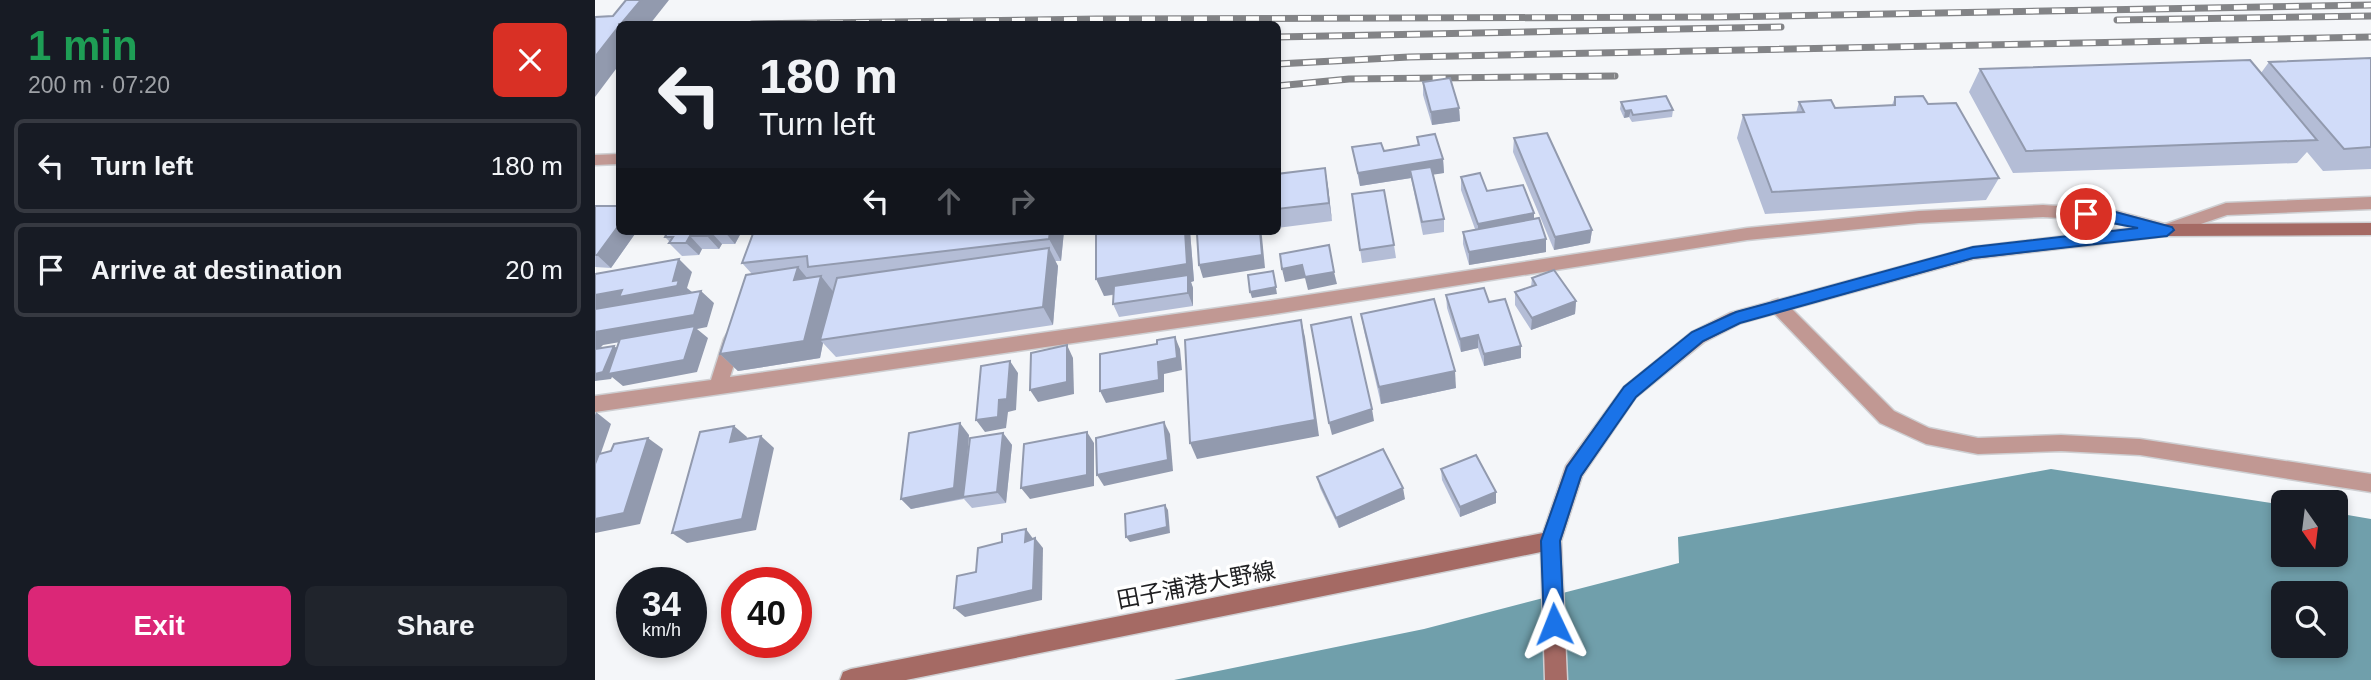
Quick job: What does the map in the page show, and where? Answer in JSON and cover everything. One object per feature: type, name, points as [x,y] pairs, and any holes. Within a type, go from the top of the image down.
[{"type":"street","points":[[595,160],[616,159]]},
{"type":"street","points":[[595,404],[1268,308],[1747,234],[1919,218],[2043,211],[2108,215],[2167,230],[2226,209],[2371,203]]},
{"type":"street","points":[[1556,680],[1551,541],[1573,472],[1630,392],[1698,337],[1736,318],[1973,253],[2167,230],[2371,229]]},
{"type":"street","points":[[1777,306],[1887,417],[1926,436],[1978,446],[2061,443],[2140,447],[2371,483]]},
{"type":"street","points":[[719,386],[737,325]]},
{"type":"street","name":"田子浦港大野線","points":[[851,680],[1551,541]]},
{"type":"water","points":[[2051,469],[2271,503],[2271,567],[2349,567],[2349,515],[2371,519],[2371,680],[1174,680],[1424,629],[1679,563],[1678,537]]},
{"type":"building","points":[[626,0],[641,0],[624,21],[616,21],[616,30],[595,57],[595,17],[613,16]]},
{"type":"building","points":[[2371,58],[2371,147],[2344,149],[2269,62]]},
{"type":"building","points":[[2250,60],[2317,140],[2026,151],[1980,69]]},
{"type":"building","points":[[1450,78],[1459,108],[1431,112],[1423,82]]},
{"type":"building","points":[[1666,96],[1673,110],[1633,115],[1631,110],[1625,111],[1621,102]]},
{"type":"building","points":[[1923,96],[1928,104],[1956,103],[1999,178],[1772,192],[1743,115],[1804,112],[1799,102],[1831,100],[1835,108],[1895,105],[1895,97]]},
{"type":"building","points":[[1547,133],[1592,230],[1555,237],[1514,138]]},
{"type":"building","points":[[1435,134],[1443,159],[1358,173],[1352,147],[1381,143],[1384,151],[1419,145],[1417,137]]},
{"type":"building","points":[[1431,167],[1444,219],[1422,222],[1410,170]]},
{"type":"building","points":[[1325,168],[1329,203],[1281,209],[1281,174]]},
{"type":"building","points":[[1480,173],[1487,191],[1523,185],[1534,213],[1478,224],[1461,177]]},
{"type":"building","points":[[1384,190],[1394,245],[1360,250],[1352,194]]},
{"type":"building","points":[[595,206],[616,206],[616,229],[595,255]]},
{"type":"building","points":[[1539,218],[1546,239],[1469,252],[1463,232]]},
{"type":"building","points":[[708,235],[690,236],[686,243],[669,243],[673,237],[665,237]]},
{"type":"building","points":[[752,235],[1050,235],[1049,239],[808,267],[807,256],[742,263]]},
{"type":"building","points":[[1096,235],[1185,235],[1187,264],[1096,279]]},
{"type":"building","points":[[1197,235],[1260,235],[1262,255],[1199,265]]},
{"type":"building","points":[[1329,245],[1334,272],[1305,277],[1302,265],[1282,269],[1280,254]]},
{"type":"building","points":[[1049,248],[1043,307],[820,340],[837,278]]},
{"type":"building","points":[[679,259],[673,281],[679,280],[677,286],[619,297],[622,290],[595,295],[595,274]]},
{"type":"building","points":[[798,267],[794,280],[821,276],[804,341],[720,354],[746,275]]},
{"type":"building","points":[[1554,270],[1576,301],[1532,318],[1515,292],[1536,285],[1532,278]]},
{"type":"building","points":[[1273,271],[1276,287],[1250,292],[1248,275]]},
{"type":"building","points":[[1188,275],[1188,293],[1113,304],[1114,286]]},
{"type":"building","points":[[1484,288],[1489,302],[1505,299],[1521,346],[1484,354],[1478,335],[1460,339],[1446,295]]},
{"type":"building","points":[[701,291],[694,315],[595,332],[595,309]]},
{"type":"building","points":[[1434,299],[1455,371],[1379,387],[1361,314]]},
{"type":"building","points":[[1351,317],[1372,409],[1329,423],[1311,325]]},
{"type":"building","points":[[1301,320],[1315,420],[1190,443],[1185,340]]},
{"type":"building","points":[[695,326],[684,360],[608,374],[620,339]]},
{"type":"building","points":[[1175,337],[1177,358],[1158,362],[1159,380],[1100,391],[1100,354],[1157,344],[1157,340]]},
{"type":"building","points":[[1067,345],[1067,382],[1030,390],[1031,353]]},
{"type":"building","points":[[614,346],[603,372],[595,374],[595,349]]},
{"type":"building","points":[[1010,361],[1007,399],[999,400],[998,417],[976,420],[981,366]]},
{"type":"building","points":[[1164,422],[1168,460],[1097,475],[1096,438]]},
{"type":"building","points":[[960,423],[954,488],[901,499],[909,433]]},
{"type":"building","points":[[734,426],[730,442],[761,436],[742,519],[672,533],[700,432]]},
{"type":"building","points":[[1087,432],[1087,475],[1021,488],[1024,444]]},
{"type":"building","points":[[1003,433],[997,492],[963,497],[970,438]]},
{"type":"building","points":[[648,438],[624,513],[595,519],[595,464],[599,454],[611,451],[614,444]]},
{"type":"building","points":[[1383,449],[1403,488],[1336,518],[1317,477]]},
{"type":"building","points":[[1476,455],[1496,492],[1460,507],[1441,469]]},
{"type":"building","points":[[1165,505],[1167,527],[1126,537],[1125,514]]},
{"type":"building","points":[[1026,529],[1025,542],[1035,538],[1033,590],[954,608],[957,576],[976,572],[978,548],[1002,542],[1002,534]]},
{"type":"railway","points":[[959,21],[1719,17],[2371,5]]},
{"type":"railway","points":[[2117,20],[2371,16]]},
{"type":"railway","points":[[1281,37],[1781,27]]},
{"type":"railway","points":[[1281,64],[1409,57],[2371,37]]},
{"type":"railway","points":[[1281,86],[1349,79],[1615,76]]},
{"type":"route","points":[[1554,624],[1551,541],[1573,472],[1630,392],[1663,363],[1698,337],[1736,318],[1973,253],[2167,230],[2108,215],[2086,214]]}]
